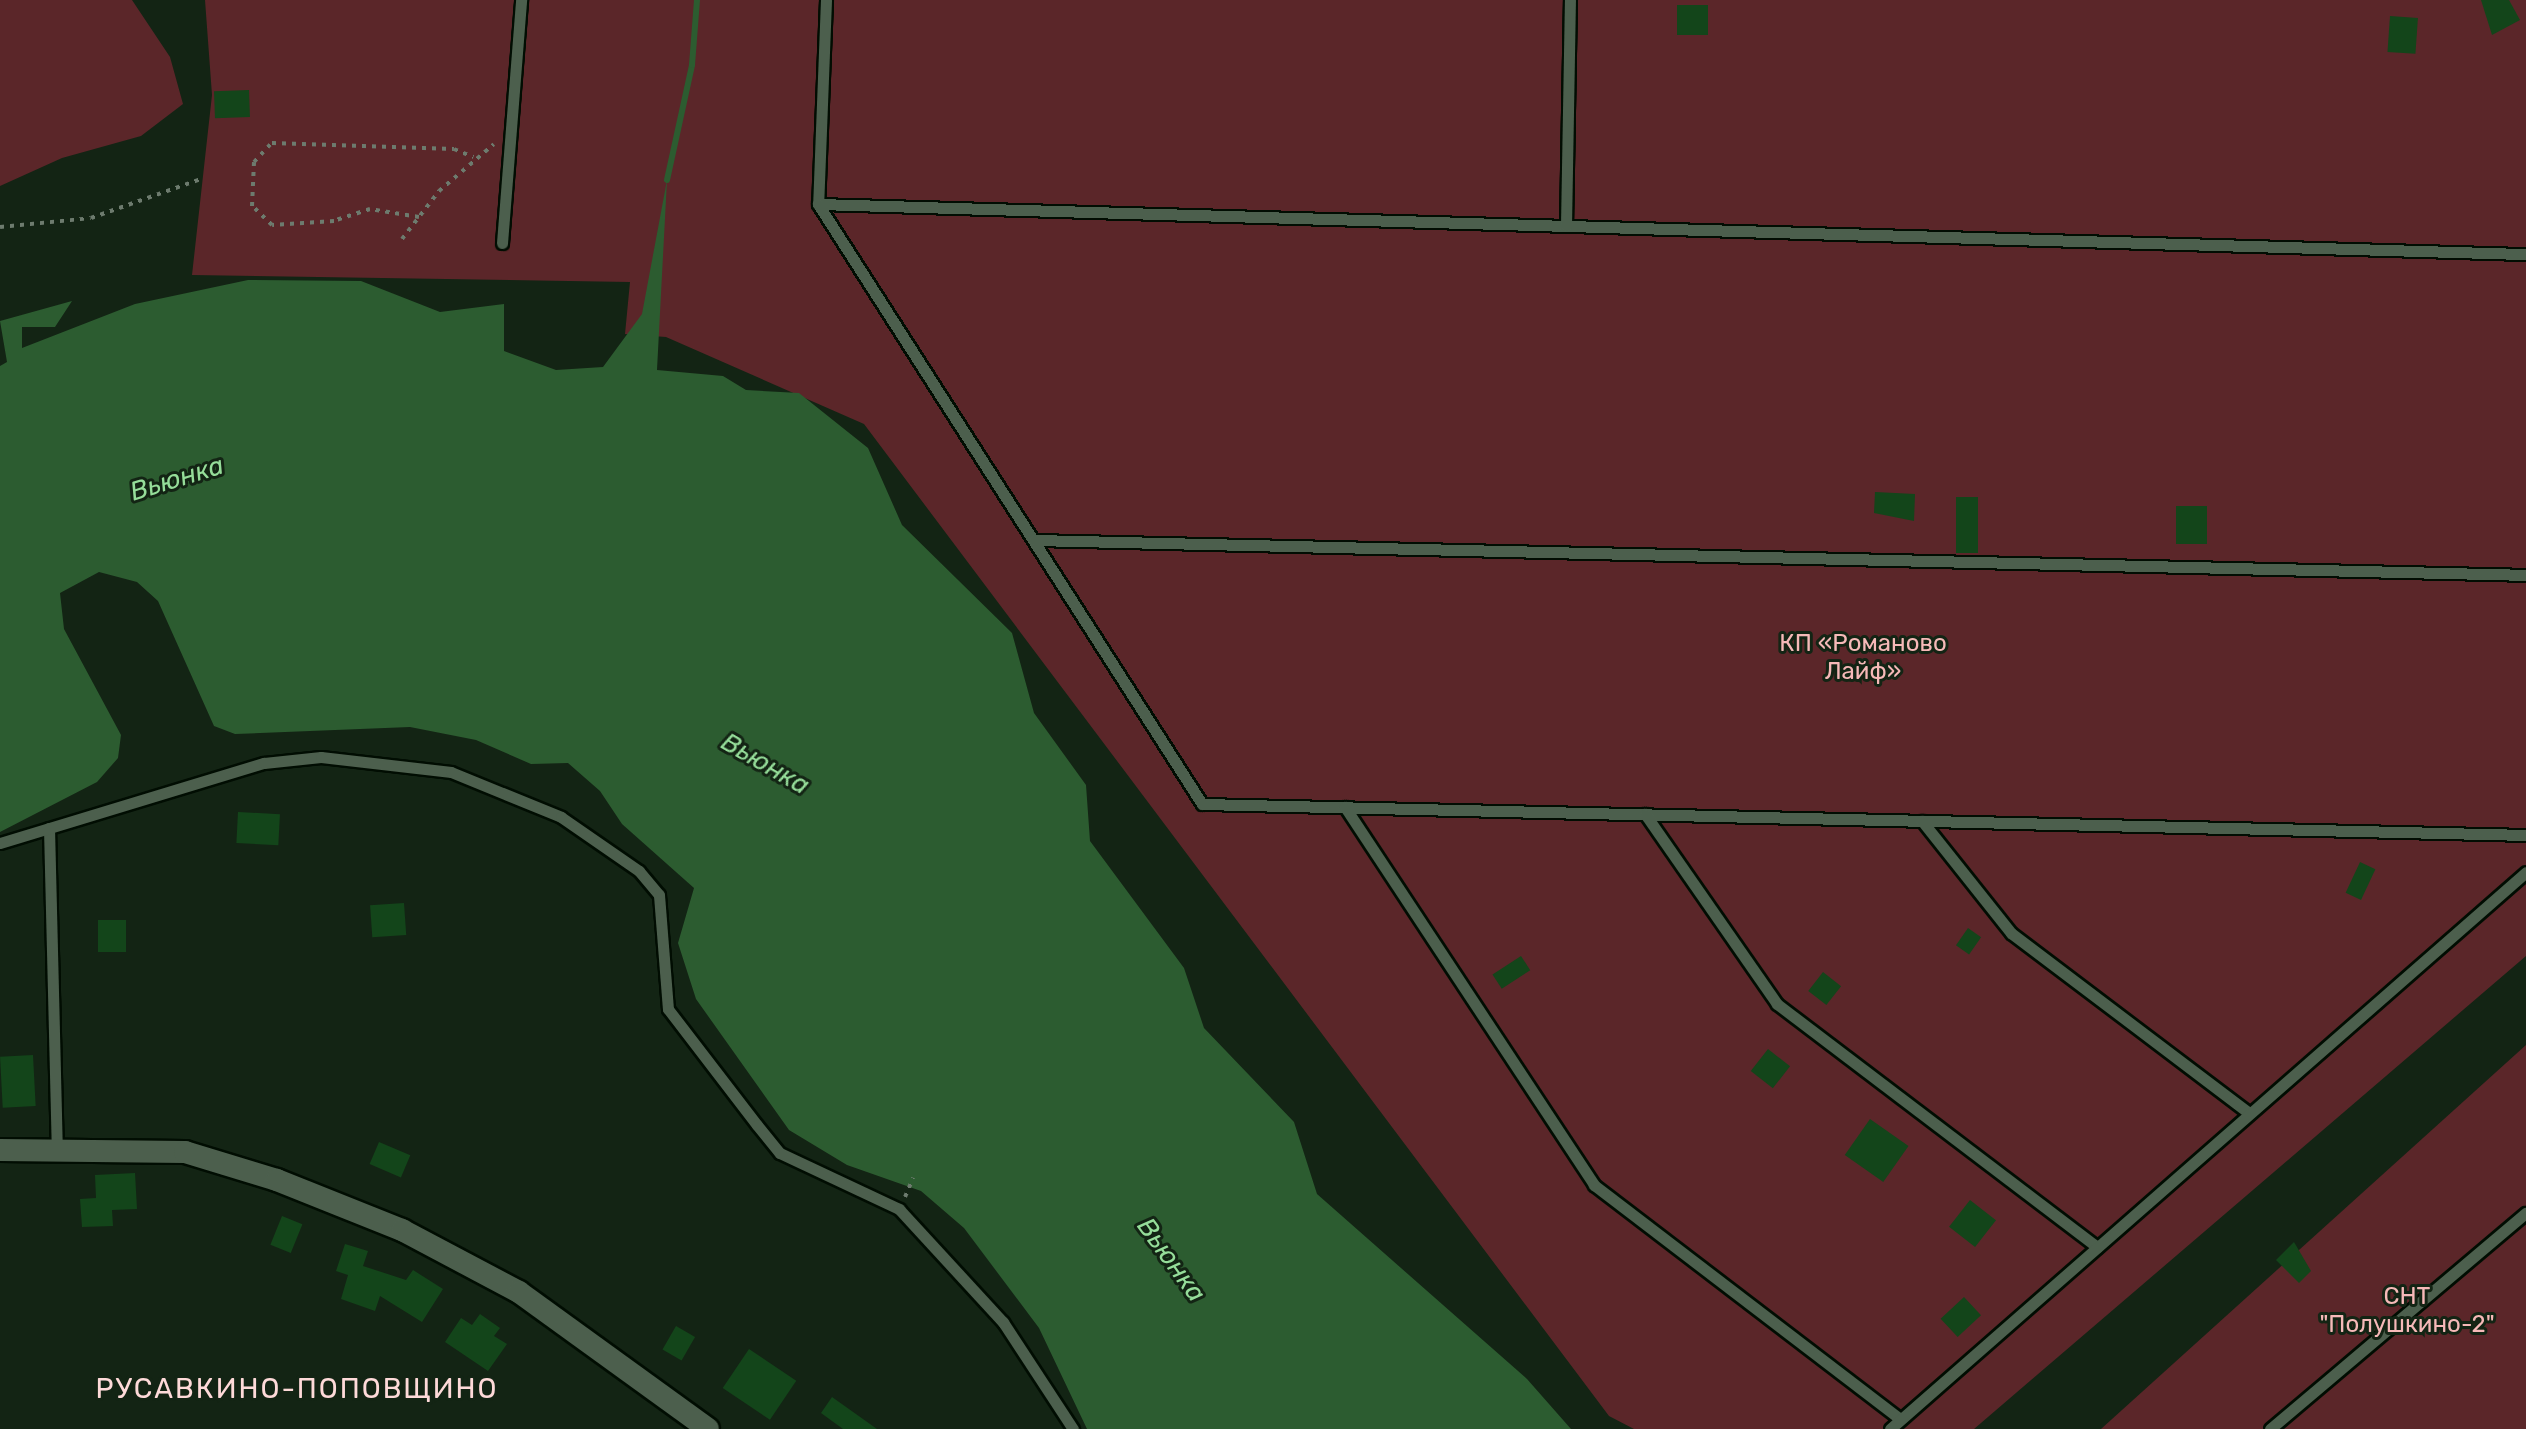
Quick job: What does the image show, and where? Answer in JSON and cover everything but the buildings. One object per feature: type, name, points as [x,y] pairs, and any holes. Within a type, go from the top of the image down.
[{"type":"street","points":[[0,1150],[209,1156],[402,1230],[519,1292],[708,1429]]},
{"type":"lane","points":[[502,243],[521,0]]},
{"type":"lane","points":[[826,0],[818,204],[1202,804],[2526,835]]},
{"type":"lane","points":[[1566,226],[1570,0]]},
{"type":"lane","points":[[818,204],[2526,254]]},
{"type":"lane","points":[[1034,540],[2526,575]]},
{"type":"lane","points":[[0,843],[264,763],[321,757],[451,772],[561,817],[639,871],[659,895],[668,1009],[780,1153],[899,1209],[1003,1322],[1073,1429]]},
{"type":"lane","points":[[1345,807],[1594,1185],[1900,1419]]},
{"type":"lane","points":[[1645,814],[1777,1004],[2097,1247]]},
{"type":"lane","points":[[1922,821],[2011,933],[2249,1113]]},
{"type":"lane","points":[[49,828],[57,1150]]},
{"type":"lane","points":[[1890,1429],[2526,872]]},
{"type":"lane","points":[[2270,1429],[2526,1213]]},
{"type":"path","points":[[402,239],[473,157],[510,137]]},
{"type":"path","points":[[419,217],[370,209],[334,221],[272,225],[252,206],[254,162],[272,143],[454,149],[473,157]]},
{"type":"path","points":[[0,227],[91,218],[201,179]]},
{"type":"path","points":[[903,1203],[913,1178]]},
{"type":"green space","points":[[0,0],[132,0],[170,57],[183,104],[141,136],[62,158],[0,186]]},
{"type":"green space","name":"КП «Романово Лайф»","points":[[205,0],[2526,0],[2526,956],[1974,1429],[1634,1429],[1609,1416],[864,424],[666,337],[625,334],[630,282],[192,275],[212,95]]},
{"type":"green space","name":"СНТ \"Полушкино-2\"","points":[[2526,1045],[2526,1429],[2101,1429]]},
{"type":"water","name":"Вьюнка","points":[[667,180],[657,370],[723,376],[746,390],[799,393],[868,448],[902,525],[1012,633],[1034,713],[1086,785],[1090,841],[1184,968],[1204,1028],[1294,1122],[1317,1194],[1527,1379],[1571,1429],[1087,1429],[1039,1328],[964,1228],[921,1191],[847,1165],[789,1130],[696,999],[678,943],[694,888],[622,824],[600,791],[568,763],[531,764],[476,740],[410,727],[235,734],[214,726],[158,601],[137,582],[99,572],[60,593],[64,629],[121,735],[118,758],[97,782],[0,832],[0,366],[7,362],[0,321],[72,301],[55,327],[22,327],[22,348],[135,304],[248,280],[361,281],[440,312],[504,304],[504,351],[556,370],[603,367],[642,314]]},
{"type":"waterway","points":[[667,180],[692,65],[697,0]]},
{"type":"district","name":"РУСАВКИНО-ПОПОВЩИНО","points":[[297,1389]]}]
